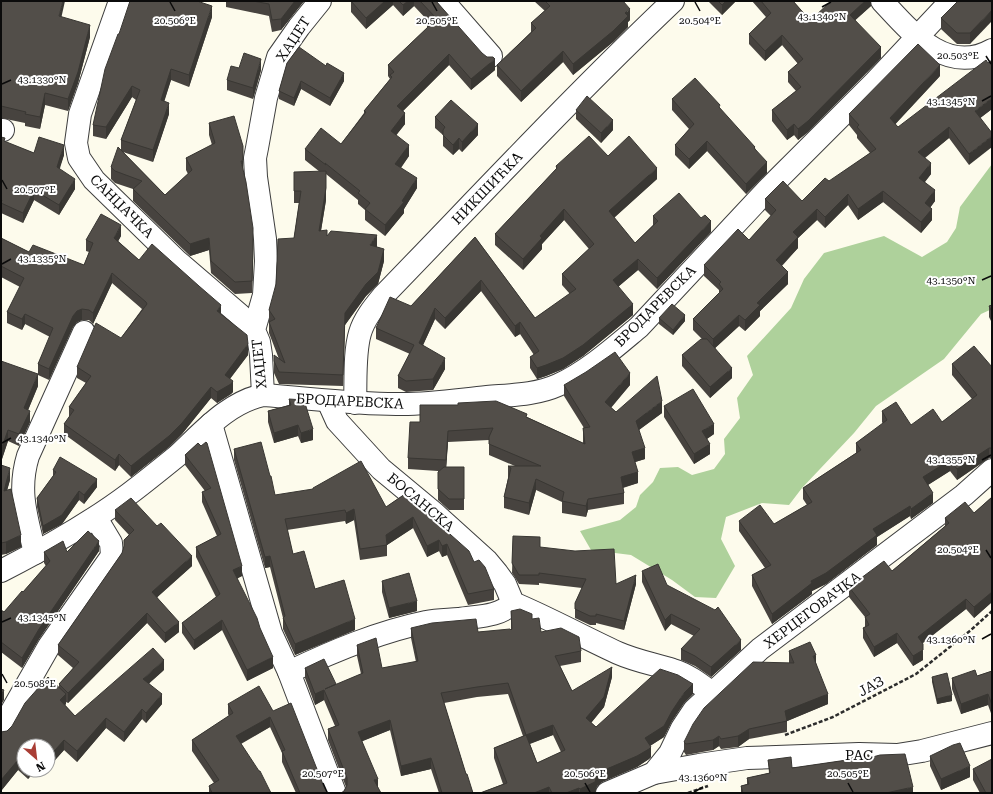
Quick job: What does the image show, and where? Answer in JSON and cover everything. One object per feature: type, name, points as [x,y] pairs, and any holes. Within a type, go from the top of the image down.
[{"type":"street","name":"САНЏАЧКА","points":[[120,1],[80,114],[76,143],[79,158],[94,180],[177,261],[240,314],[254,330]]},
{"type":"street","name":"ХАЏЕТ","points":[[1,571],[96,518],[165,465],[211,424],[240,402],[263,395],[261,355],[259,342],[254,330],[264,295],[266,261],[265,239],[256,177],[255,158],[266,98],[278,57],[298,27],[320,1]]},
{"type":"street","points":[[443,1],[490,56]]},
{"type":"street","name":"НИКШИЋКА","points":[[355,402],[358,343],[360,332],[372,309],[565,108],[673,1]]},
{"type":"street","points":[[882,1],[917,37],[932,48],[953,57],[965,58],[992,50]]},
{"type":"street","name":"БРОДАРЕВСКА","points":[[263,395],[328,401],[417,404],[526,394],[544,390],[578,373],[617,346],[639,327],[768,189],[845,113],[951,1]]},
{"type":"street","points":[[35,553],[23,502],[24,468],[84,332]]},
{"type":"street","name":"БОСАНСКА","points":[[328,401],[337,421],[350,437],[381,469],[440,518],[487,561],[505,584],[513,603]]},
{"type":"street","points":[[211,424],[272,633],[289,672],[335,793]]},
{"type":"street","name":"ХЕРЦЕГОВАЧКА","points":[[654,773],[670,753],[682,728],[694,710],[712,693],[760,650],[964,496],[992,470]]},
{"type":"street","points":[[1,730],[49,646],[112,556],[111,543],[96,518]]},
{"type":"street","points":[[289,672],[346,646],[386,633],[426,622],[490,615],[502,611],[513,603],[554,621],[618,653],[642,662],[674,670],[694,680],[712,693]]},
{"type":"street","name":"РАС","points":[[747,758],[859,754],[897,755],[992,733]]},
{"type":"street","name":"ХЕРЦЕГОВАЧКА","points":[[607,793],[654,773],[747,758]]},
{"type":"path","name":"ЈАЗ","points":[[784,735],[833,717],[916,674],[971,630],[992,611]]},
{"type":"green space","points":[[992,164],[992,309],[981,314],[944,359],[876,406],[854,433],[802,488],[789,505],[762,503],[726,517],[721,539],[735,566],[716,598],[695,597],[672,580],[631,555],[591,550],[580,531],[620,520],[636,507],[640,495],[653,482],[660,468],[678,467],[692,475],[714,469],[725,454],[724,439],[740,418],[737,398],[753,375],[747,356],[791,308],[804,279],[824,253],[884,236],[922,257],[947,242],[956,228],[960,207]]},
{"type":"building","points":[[1,1],[63,1],[59,16],[90,25],[78,72],[68,99],[45,93],[40,117],[1,106]]},
{"type":"building","points":[[130,1],[197,1],[212,6],[189,75],[171,69],[161,100],[169,103],[153,150],[121,140],[140,90],[132,86],[106,127],[93,125],[105,69]]},
{"type":"building","points":[[253,1],[295,1],[281,19],[272,20],[269,4]]},
{"type":"building","points":[[351,1],[385,1],[366,18]]},
{"type":"building","points":[[399,1],[408,1],[403,5]]},
{"type":"building","points":[[420,1],[436,1],[482,53],[487,57],[493,57],[495,59],[471,79],[449,54],[397,106],[405,113],[391,131],[409,145],[395,164],[417,178],[402,201],[404,202],[385,225],[365,209],[370,203],[358,193],[360,191],[305,149],[321,128],[341,144],[366,112],[364,111],[392,77],[390,75],[394,72],[388,65],[429,26],[427,25],[436,18]]},
{"type":"building","points":[[545,1],[623,1],[630,9],[625,13],[628,16],[613,31],[573,64],[563,51],[521,91],[497,65],[536,28],[531,23],[550,6]]},
{"type":"building","points":[[718,1],[726,1],[722,5]]},
{"type":"building","points":[[761,1],[793,1],[808,18],[810,16],[812,19],[831,1],[865,1],[850,15],[881,47],[808,121],[798,129],[794,124],[787,130],[772,110],[801,87],[788,72],[803,59],[782,35],[765,51],[749,34],[771,13]]},
{"type":"building","points":[[958,1],[992,1],[992,10],[970,33],[957,33],[941,18]]},
{"type":"building","points":[[918,44],[940,65],[890,118],[898,127],[986,60],[988,63],[992,60],[992,98],[975,111],[992,133],[992,136],[969,154],[949,127],[918,152],[931,163],[919,178],[935,190],[925,203],[932,209],[921,222],[883,191],[858,209],[848,194],[825,217],[817,209],[793,232],[798,237],[776,260],[788,272],[757,303],[760,305],[745,320],[739,315],[713,339],[693,319],[723,289],[719,284],[721,282],[704,265],[738,229],[749,240],[776,210],[765,199],[783,181],[802,201],[825,178],[829,181],[876,149],[857,127],[859,125],[849,114]]},
{"type":"building","points":[[299,47],[326,66],[327,63],[344,73],[330,98],[301,81],[294,98],[279,91],[287,63]]},
{"type":"building","points":[[244,53],[261,59],[253,88],[227,80],[231,66],[239,68]]},
{"type":"building","points":[[695,78],[720,105],[719,107],[767,162],[746,184],[707,141],[689,159],[675,145],[694,124],[672,99]]},
{"type":"building","points":[[587,96],[613,120],[601,133],[576,110]]},
{"type":"building","points":[[451,100],[478,124],[462,142],[459,138],[453,145],[443,135],[443,130],[445,127],[435,117]]},
{"type":"building","points":[[234,116],[243,146],[243,160],[241,161],[246,182],[253,228],[252,281],[235,282],[211,261],[209,238],[190,244],[133,189],[142,181],[115,171],[111,167],[118,147],[165,195],[192,170],[186,158],[215,143],[209,123]]},
{"type":"building","points":[[589,136],[608,156],[629,136],[657,168],[609,211],[635,243],[658,221],[653,216],[679,193],[701,218],[705,215],[711,221],[657,278],[638,259],[613,280],[633,304],[583,345],[563,358],[537,368],[530,357],[539,351],[520,322],[515,326],[481,280],[445,318],[435,308],[419,343],[445,358],[433,379],[406,381],[398,376],[414,345],[376,328],[390,297],[411,306],[475,237],[535,318],[576,289],[562,274],[594,244],[564,209],[540,236],[542,238],[523,259],[495,234],[557,168],[556,166]]},
{"type":"building","points":[[1,137],[5,138],[4,141],[34,153],[39,137],[64,145],[57,167],[75,179],[59,205],[34,190],[23,213],[1,203]]},
{"type":"building","points":[[326,171],[326,188],[319,231],[327,230],[327,236],[331,231],[377,235],[370,245],[384,249],[378,272],[366,284],[345,313],[343,375],[279,372],[274,361],[274,355],[285,363],[269,322],[275,319],[269,310],[276,284],[278,239],[294,238],[301,191],[294,191],[294,172]]},
{"type":"building","points":[[101,214],[121,225],[114,238],[139,260],[152,244],[221,305],[217,311],[247,335],[248,344],[225,375],[233,381],[231,384],[217,392],[211,387],[182,423],[169,436],[131,466],[119,454],[115,460],[64,424],[74,410],[69,407],[91,376],[77,367],[96,323],[121,338],[147,304],[146,302],[112,273],[93,313],[89,310],[82,309],[77,311],[73,316],[49,369],[38,364],[53,328],[25,314],[22,319],[7,312],[24,278],[1,266],[1,238],[29,252],[33,245],[84,265],[93,243],[86,240]]},
{"type":"building","points":[[672,304],[685,315],[673,330],[659,318]]},
{"type":"building","points":[[992,305],[992,312],[989,306]]},
{"type":"building","points":[[701,339],[707,339],[732,368],[710,387],[682,355]]},
{"type":"building","points":[[974,346],[992,367],[992,448],[989,448],[957,469],[950,460],[923,477],[933,493],[911,509],[910,506],[873,529],[877,535],[826,573],[811,581],[812,583],[772,614],[752,575],[771,565],[739,521],[760,505],[774,524],[812,502],[803,488],[861,450],[856,443],[887,420],[882,411],[896,402],[911,425],[933,409],[942,422],[977,395],[952,364]]},
{"type":"building","points":[[615,352],[630,373],[605,402],[616,412],[657,376],[662,401],[636,421],[645,448],[632,452],[638,472],[621,477],[624,493],[588,499],[586,506],[562,501],[564,492],[536,479],[529,503],[504,497],[511,468],[508,466],[541,466],[489,444],[489,437],[493,428],[448,431],[446,460],[408,458],[410,422],[420,422],[420,405],[458,405],[458,403],[496,401],[527,414],[526,417],[585,444],[583,428],[590,427],[564,385]]},
{"type":"building","points":[[1,361],[38,374],[24,408],[30,411],[19,434],[8,430],[1,450]]},
{"type":"building","points":[[693,389],[714,424],[702,431],[710,444],[694,454],[664,406]]},
{"type":"building","points":[[289,399],[304,400],[313,429],[301,433],[298,425],[274,433],[268,411],[291,405]]},
{"type":"building","points":[[206,442],[242,566],[233,570],[257,618],[273,657],[247,670],[222,620],[194,640],[182,623],[220,594],[196,547],[221,534],[202,492],[211,488],[185,455],[198,443],[201,446]]},
{"type":"building","points":[[261,442],[275,495],[313,489],[361,461],[386,507],[405,494],[469,551],[474,562],[479,560],[485,567],[494,589],[468,594],[447,544],[442,546],[439,540],[427,546],[413,517],[386,535],[387,545],[360,549],[354,509],[346,513],[345,510],[285,519],[293,554],[304,551],[315,589],[344,580],[355,619],[295,644],[283,618],[285,616],[270,556],[265,557],[234,449]]},
{"type":"building","points":[[60,457],[97,479],[84,495],[79,491],[62,515],[43,526],[37,498],[56,472],[53,470]]},
{"type":"building","points":[[1,465],[10,468],[4,491],[11,489],[21,535],[1,543]]},
{"type":"building","points":[[444,467],[464,467],[464,499],[449,499],[438,489],[438,472]]},
{"type":"building","points":[[992,497],[992,592],[974,607],[966,599],[918,637],[923,644],[923,650],[913,656],[897,633],[874,647],[863,628],[869,625],[865,617],[870,614],[849,587],[884,561],[892,571],[949,523],[945,518],[965,502],[974,513]]},
{"type":"building","points":[[131,498],[157,526],[161,523],[192,556],[152,592],[179,622],[165,633],[147,613],[68,693],[59,684],[79,662],[58,645],[122,553],[124,540],[134,530],[115,510]]},
{"type":"building","points":[[88,531],[99,541],[39,629],[22,658],[1,642],[1,610],[4,612],[50,561],[44,552],[63,541],[67,552]]},
{"type":"building","points":[[513,536],[540,537],[540,547],[575,551],[614,549],[616,584],[636,575],[624,621],[596,614],[596,616],[590,616],[575,609],[575,603],[586,579],[539,573],[539,575],[519,575],[512,563]]},
{"type":"building","points":[[658,564],[667,585],[715,610],[718,607],[741,640],[711,667],[695,656],[681,649],[700,629],[671,614],[665,620],[642,571]]},
{"type":"building","points":[[409,573],[417,601],[389,608],[382,581]]},
{"type":"building","points":[[520,609],[532,614],[532,619],[539,618],[541,632],[561,628],[579,637],[581,651],[555,656],[572,691],[612,667],[604,697],[586,718],[596,727],[660,669],[678,675],[693,684],[684,693],[664,726],[645,738],[651,747],[637,756],[602,771],[597,775],[595,782],[580,789],[579,788],[566,793],[552,793],[549,787],[534,793],[480,793],[507,783],[494,748],[526,735],[508,683],[477,687],[441,693],[473,793],[442,793],[431,758],[401,766],[390,720],[358,732],[378,779],[374,780],[381,793],[341,793],[347,785],[347,778],[328,729],[339,725],[324,690],[315,694],[305,668],[324,659],[336,684],[325,689],[363,673],[357,645],[376,638],[382,668],[418,661],[411,628],[432,623],[476,619],[478,632],[511,630],[511,611]],"holes":[[[553,725],[565,750],[537,763],[526,735]]]},
{"type":"building","points":[[810,642],[816,655],[813,656],[828,694],[785,711],[787,721],[749,729],[738,736],[721,739],[719,736],[713,740],[686,744],[684,742],[693,724],[704,708],[753,662],[794,663],[789,651]]},
{"type":"building","points":[[153,648],[164,660],[143,679],[162,694],[146,713],[142,709],[124,732],[106,718],[77,751],[64,740],[56,749],[56,738],[16,738],[16,762],[1,780],[1,732],[7,731],[12,726],[25,703],[48,677],[66,694],[60,700],[75,716]]},
{"type":"building","points":[[975,670],[977,676],[992,671],[992,705],[988,694],[961,704],[952,678]]},
{"type":"building","points":[[947,673],[952,695],[937,699],[932,677]]},
{"type":"building","points":[[259,686],[273,711],[291,703],[324,787],[329,793],[300,793],[282,751],[285,750],[270,717],[236,736],[260,771],[271,793],[212,793],[209,786],[219,780],[192,740],[233,713],[228,704]]},
{"type":"building","points":[[960,743],[970,766],[941,779],[930,756]]},
{"type":"building","points":[[905,754],[913,787],[886,793],[743,793],[741,786],[749,784],[747,778],[770,773],[768,760],[791,757],[792,768],[847,760],[847,755],[869,755],[869,758],[880,755]]},
{"type":"building","points":[[992,759],[992,793],[986,793],[973,769]]}]
